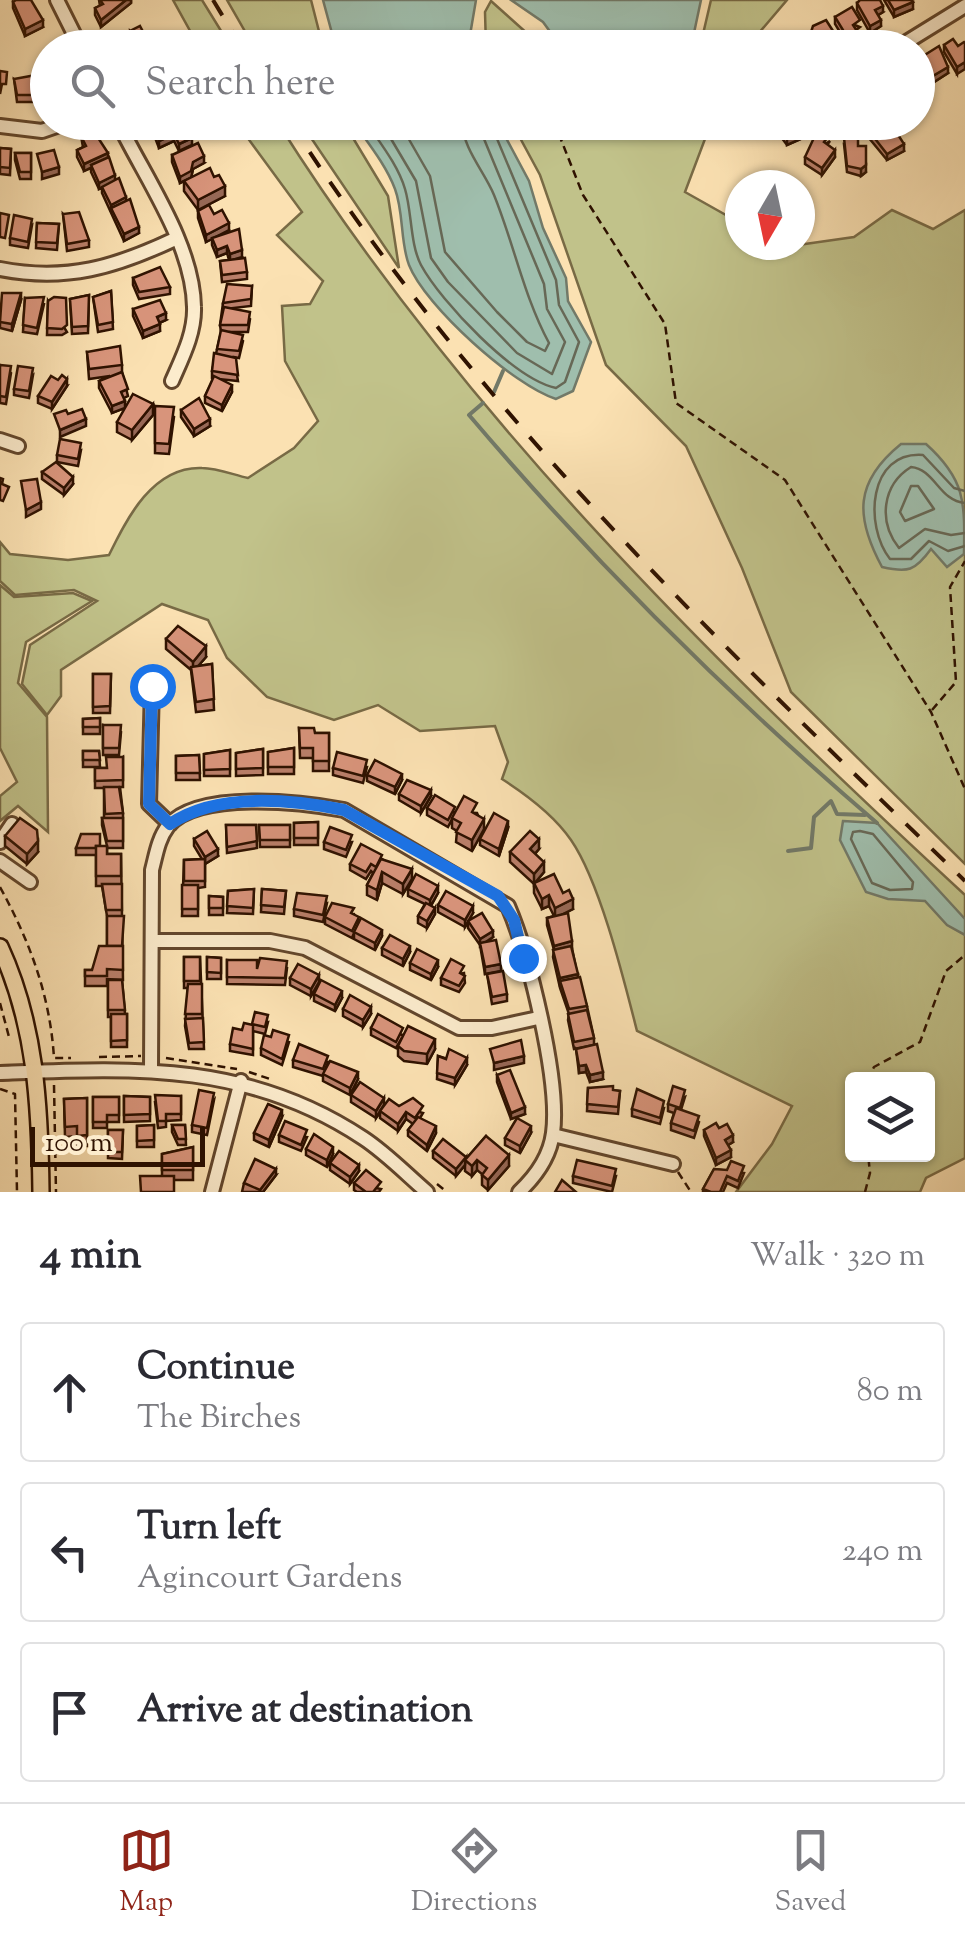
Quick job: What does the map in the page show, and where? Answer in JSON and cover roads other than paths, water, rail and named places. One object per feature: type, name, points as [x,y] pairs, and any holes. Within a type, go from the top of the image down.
[{"type":"main road","points":[[0,947],[15,978],[36,1072],[41,1192]]},
{"type":"street","points":[[57,0],[72,30]]},
{"type":"street","points":[[926,30],[965,6]]},
{"type":"street","points":[[0,126],[30,130]]},
{"type":"street","points":[[127,140],[191,278],[194,312],[186,349],[172,381]]},
{"type":"street","points":[[0,270],[56,276],[92,272],[175,239]]},
{"type":"street","points":[[0,440],[18,446]]},
{"type":"street","points":[[152,686],[149,804],[170,824]]},
{"type":"street","points":[[147,1063],[152,870],[159,842],[170,824],[190,810],[215,803],[344,810],[508,906],[552,1078],[553,1135],[534,1177],[519,1192]]},
{"type":"street","points":[[0,842],[12,824]]},
{"type":"street","points":[[0,861],[30,882]]},
{"type":"street","points":[[152,941],[270,941],[305,948],[458,1028],[492,1028],[538,1018]]},
{"type":"street","points":[[0,1073],[147,1063],[241,1081],[309,1108],[364,1138],[428,1192]]},
{"type":"street","points":[[212,1192],[241,1081]]},
{"type":"street","points":[[553,1135],[673,1164]]},
{"type":"water","points":[[323,0],[476,0],[471,30],[331,30]]},
{"type":"water","points":[[511,0],[701,0],[695,30],[549,30]]},
{"type":"water","points":[[366,140],[507,140],[529,181],[543,228],[566,278],[568,301],[591,342],[573,391],[556,399],[538,391],[495,362],[433,301],[409,265],[398,198]]},
{"type":"water","points":[[901,444],[926,444],[949,468],[960,492],[964,554],[947,567],[931,549],[910,568],[882,567],[873,549],[864,516],[867,486],[874,472]]},
{"type":"water","points":[[843,821],[877,823],[965,919],[965,935],[947,925],[925,901],[888,899],[866,892],[840,840]]},
{"type":"waterway","points":[[494,392],[503,371]]},
{"type":"waterway","points":[[483,403],[469,415],[565,523],[716,677],[877,823]]},
{"type":"waterway","points":[[788,851],[811,848],[814,817],[831,801],[837,814],[865,815]]},
{"type":"railway","points":[[213,0],[231,30]]},
{"type":"railway","points":[[302,140],[362,228],[439,329],[605,521],[782,703],[965,881]]}]
